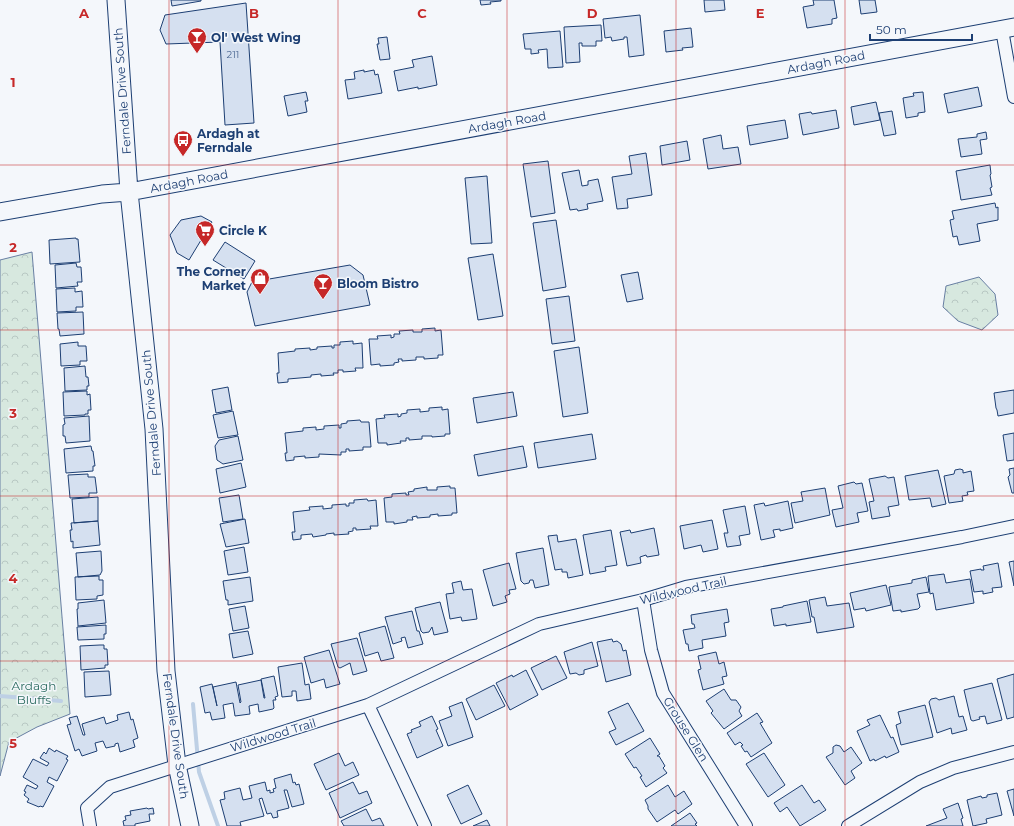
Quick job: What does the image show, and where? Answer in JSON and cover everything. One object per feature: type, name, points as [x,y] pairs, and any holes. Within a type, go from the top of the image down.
[{"type":"street","name":"Ferndale Drive South","points":[[116,0],[129,192],[154,429],[166,671],[177,765],[190,826]]},
{"type":"street","name":"Ardagh Road","points":[[0,212],[102,194],[129,192],[1008,28]]},
{"type":"street","points":[[1008,28],[1014,97]]},
{"type":"street","name":"Wildwood Trail","points":[[90,826],[87,808],[110,787],[368,705],[539,624],[643,600],[686,587],[962,537],[1014,526]]},
{"type":"street","name":"Grouse Glen","points":[[643,600],[651,650],[663,693],[746,826]]},
{"type":"street","points":[[368,705],[425,826]]},
{"type":"street","points":[[848,826],[920,782],[953,768],[1014,752]]},
{"type":"green space","name":"Ardagh Bluffs","points":[[32,252],[70,714],[37,727],[9,742],[0,776],[0,260]]},
{"type":"green space","points":[[979,277],[995,294],[998,315],[982,330],[958,321],[943,307],[946,286]]},
{"type":"building","points":[[171,0],[201,0],[201,1],[172,6]]},
{"type":"building","points":[[480,0],[501,0],[501,1],[481,5]]},
{"type":"building","points":[[704,0],[724,0],[725,10],[705,12]]},
{"type":"building","points":[[813,0],[834,0],[837,18],[832,19],[832,24],[807,28],[803,7],[814,5]]},
{"type":"building","points":[[859,0],[875,0],[877,12],[861,14]]},
{"type":"building","points":[[246,3],[254,123],[225,125],[220,42],[166,44],[160,30],[165,15]]},
{"type":"building","points":[[640,15],[644,55],[629,57],[627,37],[612,41],[611,37],[605,38],[603,19]]},
{"type":"building","points":[[601,25],[602,41],[596,41],[596,46],[582,46],[582,43],[579,43],[580,62],[566,63],[564,27]]},
{"type":"building","points":[[691,28],[693,47],[666,52],[664,31]]},
{"type":"building","points":[[560,31],[563,67],[548,68],[547,49],[538,50],[539,53],[531,54],[531,49],[525,49],[523,34]]},
{"type":"building","points":[[387,37],[390,59],[380,60],[377,44],[379,44],[378,38]]},
{"type":"building","points":[[432,56],[437,85],[398,91],[394,71],[414,67],[412,60]]},
{"type":"building","points":[[364,70],[364,72],[374,70],[375,75],[378,74],[382,93],[348,99],[345,80],[355,79],[354,72]]},
{"type":"building","points":[[978,87],[982,106],[948,113],[944,94]]},
{"type":"building","points":[[306,92],[308,101],[305,101],[307,112],[288,116],[284,96]]},
{"type":"building","points":[[923,92],[925,112],[918,113],[918,116],[906,118],[903,98],[914,96],[913,93]]},
{"type":"building","points":[[876,102],[880,120],[854,125],[851,107]]},
{"type":"building","points":[[836,110],[839,128],[803,135],[799,114],[811,112],[812,114]]},
{"type":"building","points":[[892,111],[896,134],[884,136],[879,113]]},
{"type":"building","points":[[785,120],[788,138],[750,145],[747,126]]},
{"type":"building","points":[[986,132],[987,139],[980,140],[982,154],[961,157],[958,139],[977,137],[977,134]]},
{"type":"building","points":[[721,135],[723,149],[738,147],[741,164],[708,169],[703,139]]},
{"type":"building","points":[[687,141],[690,160],[662,165],[660,146]]},
{"type":"building","points":[[646,153],[652,195],[627,199],[628,208],[617,209],[612,177],[632,174],[629,156]]},
{"type":"building","points":[[548,161],[555,213],[531,217],[523,164]]},
{"type":"building","points":[[990,165],[992,187],[990,188],[992,195],[961,200],[956,171]]},
{"type":"building","points":[[579,170],[582,186],[588,185],[588,181],[598,179],[603,201],[587,204],[588,209],[578,211],[577,209],[570,210],[562,173]]},
{"type":"building","points":[[487,176],[492,243],[471,244],[465,178]]},
{"type":"building","points":[[995,203],[996,208],[998,207],[998,220],[977,224],[980,241],[959,245],[957,236],[953,237],[950,220],[954,219],[952,211]]},
{"type":"building","points":[[201,216],[212,222],[189,260],[177,253],[170,235],[181,220]]},
{"type":"building","points":[[556,220],[566,287],[543,291],[533,223]]},
{"type":"building","points":[[78,239],[80,262],[50,264],[49,240]]},
{"type":"building","points":[[225,242],[255,261],[244,279],[213,260]]},
{"type":"building","points":[[493,254],[503,316],[478,320],[468,258]]},
{"type":"building","points":[[76,263],[77,267],[81,267],[82,282],[77,282],[78,286],[56,288],[55,265]]},
{"type":"building","points":[[350,265],[363,275],[370,305],[255,326],[247,292],[252,282]]},
{"type":"building","points":[[638,272],[643,299],[627,302],[621,275]]},
{"type":"building","points":[[75,288],[75,292],[82,291],[83,307],[76,307],[76,311],[57,312],[56,289]]},
{"type":"building","points":[[569,296],[575,341],[552,344],[546,299]]},
{"type":"building","points":[[83,312],[84,334],[60,336],[57,313]]},
{"type":"building","points":[[435,328],[435,331],[441,330],[443,355],[438,355],[438,358],[424,359],[424,357],[416,357],[416,360],[402,361],[402,359],[398,359],[399,362],[394,363],[394,365],[371,365],[369,339],[378,339],[377,336],[391,335],[391,338],[394,337],[394,334],[400,334],[399,331],[413,330],[413,332],[422,332],[422,329]]},
{"type":"building","points":[[353,341],[353,344],[362,343],[363,368],[355,368],[356,371],[343,372],[343,370],[338,370],[338,373],[333,373],[334,375],[311,375],[311,377],[288,379],[288,382],[278,383],[278,353],[295,351],[295,349],[317,349],[317,347],[332,346],[332,348],[334,348],[334,345],[340,345],[340,342]]},
{"type":"building","points":[[78,342],[78,346],[86,346],[87,361],[80,361],[80,365],[61,366],[60,344]]},
{"type":"building","points":[[579,347],[588,413],[563,417],[554,351]]},
{"type":"building","points":[[85,366],[89,386],[87,386],[87,390],[65,391],[64,368]]},
{"type":"building","points":[[228,387],[232,410],[216,413],[212,390]]},
{"type":"building","points":[[1014,390],[1014,413],[998,416],[994,393]]},
{"type":"building","points":[[87,391],[87,395],[90,394],[91,410],[88,410],[88,414],[64,416],[63,392]]},
{"type":"building","points":[[513,392],[517,416],[477,423],[473,398]]},
{"type":"building","points":[[442,407],[442,410],[448,409],[450,434],[432,437],[422,436],[422,439],[409,440],[409,438],[406,438],[406,441],[400,441],[401,443],[387,445],[387,443],[378,443],[376,419],[385,418],[384,415],[398,414],[398,417],[401,416],[401,414],[407,413],[407,410],[420,409],[420,412],[429,411],[429,408]]},
{"type":"building","points":[[233,411],[238,435],[218,438],[213,415]]},
{"type":"building","points":[[89,416],[90,441],[66,443],[65,436],[63,436],[63,425],[65,424],[64,418]]},
{"type":"building","points":[[360,420],[361,422],[369,422],[371,447],[363,447],[363,450],[349,451],[349,449],[346,449],[346,452],[341,452],[341,455],[319,454],[319,457],[294,457],[294,460],[286,461],[285,453],[287,453],[285,433],[303,431],[303,428],[316,427],[316,430],[324,429],[324,426],[339,425],[339,428],[341,428],[341,424],[347,423],[347,421]]},
{"type":"building","points":[[1014,433],[1014,460],[1007,461],[1003,435]]},
{"type":"building","points":[[592,434],[596,459],[538,468],[534,443]]},
{"type":"building","points":[[238,436],[243,460],[223,464],[217,460],[215,446],[219,440]]},
{"type":"building","points":[[91,446],[95,466],[93,466],[93,471],[66,473],[64,449]]},
{"type":"building","points":[[523,446],[527,467],[478,476],[474,455]]},
{"type":"building","points":[[241,463],[246,487],[220,493],[216,469]]},
{"type":"building","points":[[1014,468],[1014,493],[1012,493],[1008,477],[1010,475],[1009,469]]},
{"type":"building","points":[[938,470],[946,504],[932,507],[930,498],[909,500],[905,476]]},
{"type":"building","points":[[955,470],[963,470],[963,473],[971,471],[974,491],[967,492],[968,495],[962,496],[963,501],[949,503],[944,476],[954,474]]},
{"type":"building","points":[[88,474],[88,477],[95,477],[97,493],[89,493],[89,497],[70,498],[68,475]]},
{"type":"building","points":[[885,476],[888,478],[894,477],[899,505],[888,507],[890,516],[872,519],[869,502],[874,501],[869,479]]},
{"type":"building","points":[[854,482],[856,484],[862,483],[868,511],[857,513],[859,522],[836,527],[832,510],[843,508],[838,486]]},
{"type":"building","points":[[450,486],[450,488],[455,488],[457,513],[452,513],[452,515],[430,515],[430,517],[417,518],[417,516],[412,517],[413,520],[407,520],[407,522],[394,524],[394,522],[386,522],[384,498],[392,497],[392,494],[406,493],[406,495],[409,495],[408,492],[414,491],[414,489],[427,487],[427,490],[437,490],[437,487]]},
{"type":"building","points":[[825,488],[830,515],[795,523],[791,503],[803,501],[801,492]]},
{"type":"building","points":[[239,495],[243,519],[223,522],[219,498]]},
{"type":"building","points":[[98,497],[98,521],[74,523],[72,499]]},
{"type":"building","points":[[367,499],[368,501],[376,500],[378,526],[370,526],[371,529],[356,530],[356,528],[353,528],[353,531],[348,532],[349,534],[334,535],[334,533],[313,537],[312,534],[301,535],[301,539],[293,540],[292,532],[295,532],[293,512],[310,510],[309,507],[323,506],[323,509],[332,508],[332,505],[346,504],[346,506],[349,506],[349,503],[354,503],[354,500]]},
{"type":"building","points":[[788,501],[793,528],[780,531],[780,529],[773,530],[775,537],[761,540],[754,505],[764,503],[765,506]]},
{"type":"building","points":[[745,506],[750,534],[739,536],[741,545],[727,547],[724,533],[728,533],[723,510]]},
{"type":"building","points":[[245,519],[249,543],[226,547],[220,524]]},
{"type":"building","points":[[712,520],[718,549],[703,552],[701,545],[684,549],[680,526]]},
{"type":"building","points":[[98,521],[100,545],[73,548],[70,530],[72,530],[71,523]]},
{"type":"building","points":[[654,528],[659,555],[647,557],[646,555],[640,557],[641,563],[627,566],[620,532],[630,530],[631,533]]},
{"type":"building","points":[[611,530],[617,565],[605,567],[606,571],[590,574],[583,535]]},
{"type":"building","points":[[557,535],[558,542],[576,539],[583,575],[568,578],[567,572],[562,572],[562,569],[555,570],[548,536]]},
{"type":"building","points":[[244,547],[248,572],[228,575],[224,551]]},
{"type":"building","points":[[543,548],[549,585],[535,588],[533,580],[530,580],[529,583],[524,584],[521,581],[516,553]]},
{"type":"building","points":[[101,551],[102,571],[100,575],[78,577],[76,553]]},
{"type":"building","points":[[1014,561],[1014,586],[1009,562]]},
{"type":"building","points":[[509,563],[516,589],[509,590],[510,594],[505,596],[507,602],[493,606],[483,570]]},
{"type":"building","points":[[998,563],[1002,587],[992,588],[993,592],[983,594],[983,591],[974,592],[970,571],[981,569],[984,570],[983,566]]},
{"type":"building","points":[[944,574],[946,583],[970,579],[974,603],[936,610],[933,593],[930,594],[928,576]]},
{"type":"building","points":[[99,576],[99,580],[103,580],[103,595],[97,596],[97,599],[76,600],[75,577]]},
{"type":"building","points":[[250,577],[253,601],[228,605],[223,581]]},
{"type":"building","points":[[926,577],[929,592],[917,594],[920,607],[918,609],[901,612],[901,610],[893,611],[889,587],[912,583],[912,580]]},
{"type":"building","points":[[461,581],[463,590],[472,589],[477,619],[462,621],[461,617],[450,619],[446,594],[454,593],[452,583]]},
{"type":"building","points":[[886,585],[891,605],[866,611],[865,608],[854,610],[850,593]]},
{"type":"building","points":[[825,597],[827,606],[849,603],[854,627],[817,633],[809,600]]},
{"type":"building","points":[[104,600],[106,623],[78,626],[78,603]]},
{"type":"building","points":[[807,601],[811,622],[786,626],[786,624],[774,626],[771,609]]},
{"type":"building","points":[[440,602],[448,632],[434,635],[432,627],[429,632],[423,633],[421,631],[415,608]]},
{"type":"building","points":[[245,606],[249,628],[233,631],[229,609]]},
{"type":"building","points":[[727,609],[729,622],[724,623],[726,636],[702,640],[703,648],[689,651],[683,630],[695,628],[694,624],[692,624],[691,615]]},
{"type":"building","points":[[412,611],[417,631],[419,631],[423,644],[408,648],[405,637],[401,638],[402,641],[393,644],[385,617]]},
{"type":"building","points":[[106,625],[106,634],[104,634],[104,639],[78,640],[77,627]]},
{"type":"building","points":[[385,626],[394,658],[381,661],[378,652],[365,656],[359,633]]},
{"type":"building","points":[[248,631],[253,654],[233,658],[229,634]]},
{"type":"building","points":[[357,638],[367,671],[353,675],[350,663],[340,668],[338,667],[331,644]]},
{"type":"building","points":[[612,639],[613,642],[617,641],[621,644],[623,651],[626,650],[631,675],[606,682],[597,642]]},
{"type":"building","points":[[592,642],[598,666],[584,670],[584,674],[570,674],[564,652]]},
{"type":"building","points":[[104,645],[104,649],[107,649],[108,665],[105,665],[105,668],[81,670],[80,646]]},
{"type":"building","points":[[329,650],[340,684],[326,688],[324,679],[311,683],[304,657]]},
{"type":"building","points":[[716,652],[719,664],[724,662],[727,676],[722,677],[724,684],[703,690],[698,670],[701,669],[698,656]]},
{"type":"building","points":[[556,656],[567,678],[542,690],[531,668]]},
{"type":"building","points":[[302,663],[305,685],[309,684],[311,699],[297,701],[296,691],[292,691],[292,696],[282,697],[278,667]]},
{"type":"building","points":[[526,670],[538,695],[510,710],[496,683],[512,675],[513,677]]},
{"type":"building","points":[[109,671],[111,695],[85,697],[84,672]]},
{"type":"building","points":[[1014,674],[1014,717],[1007,719],[997,679]]},
{"type":"building","points":[[274,676],[278,696],[275,697],[276,700],[273,700],[273,709],[259,712],[258,704],[249,706],[250,714],[235,716],[233,703],[223,705],[225,718],[212,720],[210,712],[205,713],[200,687],[212,684],[217,706],[213,687],[236,682],[240,703],[238,685],[261,680],[265,698],[261,679]]},
{"type":"building","points":[[992,683],[1002,720],[987,724],[985,716],[979,717],[980,719],[973,721],[971,720],[964,690]]},
{"type":"building","points":[[494,685],[505,706],[476,720],[466,699]]},
{"type":"building","points":[[724,689],[731,700],[736,700],[741,707],[739,711],[742,716],[724,729],[711,713],[713,711],[706,701]]},
{"type":"building","points":[[954,696],[959,717],[963,716],[967,730],[952,734],[951,728],[937,733],[929,702],[931,699],[936,698],[939,700]]},
{"type":"building","points":[[462,702],[473,737],[448,746],[439,721],[452,716],[449,707]]},
{"type":"building","points":[[628,703],[644,731],[616,745],[609,732],[616,729],[608,712]]},
{"type":"building","points":[[925,705],[933,737],[901,745],[896,725],[901,723],[898,712]]},
{"type":"building","points":[[129,712],[131,720],[133,719],[138,738],[133,740],[135,747],[120,752],[118,743],[115,744],[115,746],[106,748],[103,741],[95,743],[97,751],[82,756],[79,749],[75,751],[67,725],[71,724],[69,718],[77,716],[83,735],[85,735],[82,724],[104,717],[106,724],[118,720],[117,715]]},
{"type":"building","points":[[757,713],[763,722],[760,723],[772,743],[751,757],[747,751],[745,752],[741,746],[743,745],[740,742],[735,745],[727,733]]},
{"type":"building","points":[[880,715],[891,738],[893,737],[899,752],[886,758],[885,756],[875,761],[874,759],[870,761],[857,731],[870,725],[867,720]]},
{"type":"building","points":[[432,716],[443,746],[417,758],[407,734],[412,732],[411,730],[421,726],[419,722]]},
{"type":"building","points":[[650,738],[660,754],[657,756],[659,756],[665,766],[663,768],[667,773],[646,787],[640,777],[642,776],[636,767],[634,768],[625,754]]},
{"type":"building","points":[[836,745],[840,746],[844,752],[851,747],[862,763],[851,771],[855,778],[845,785],[826,757],[833,753],[833,747]]},
{"type":"building","points":[[49,748],[55,752],[56,750],[68,756],[66,759],[68,760],[57,781],[49,777],[47,782],[54,786],[43,807],[39,807],[27,802],[29,799],[24,795],[27,785],[36,789],[38,786],[23,777],[33,759],[47,766],[49,763],[40,758],[44,752],[46,754]]},
{"type":"building","points":[[339,753],[345,766],[353,762],[359,775],[326,790],[314,764]]},
{"type":"building","points":[[764,753],[785,785],[768,797],[746,764]]},
{"type":"building","points":[[291,774],[293,783],[295,782],[296,785],[299,784],[304,804],[292,807],[287,790],[284,790],[289,808],[277,811],[278,817],[273,818],[271,813],[267,814],[262,798],[259,799],[264,816],[240,822],[241,826],[227,826],[220,800],[225,799],[224,792],[240,788],[243,800],[252,798],[249,786],[265,782],[267,791],[270,790],[270,793],[274,792],[273,789],[276,788],[274,779]]},
{"type":"building","points":[[353,782],[359,794],[367,791],[372,803],[340,818],[329,793]]},
{"type":"building","points":[[468,785],[482,814],[461,824],[447,795]]},
{"type":"building","points":[[668,785],[675,797],[684,791],[692,804],[678,814],[675,810],[657,822],[648,809],[645,800]]},
{"type":"building","points":[[802,785],[814,803],[819,800],[826,810],[800,826],[787,807],[780,812],[774,803]]},
{"type":"building","points":[[1014,789],[1014,816],[1007,791]]},
{"type":"building","points":[[997,793],[1002,815],[986,819],[987,823],[973,826],[967,800],[981,796],[982,798],[987,797],[987,795]]},
{"type":"building","points":[[958,803],[963,818],[961,819],[963,826],[926,826],[947,818],[943,809]]},
{"type":"building","points":[[153,808],[154,814],[149,814],[150,821],[135,824],[135,826],[124,826],[123,821],[126,820],[125,816],[131,815],[130,811]]},
{"type":"building","points":[[366,809],[372,821],[380,818],[384,826],[344,826],[341,821]]},
{"type":"building","points":[[690,813],[697,823],[695,824],[697,826],[671,826]]},
{"type":"building","points":[[487,820],[490,826],[473,826]]},
{"type":"waterway","points":[[0,696],[61,701]]},
{"type":"waterway","points":[[193,704],[199,772],[218,826]]},
{"type":"place","name":"Ol' West Wing","points":[[197,54]]},
{"type":"place","name":"Ardagh at Ferndale","points":[[183,157]]},
{"type":"place","name":"Circle K","points":[[205,247]]},
{"type":"place","name":"The Corner Market","points":[[260,295]]},
{"type":"place","name":"Bloom Bistro","points":[[323,300]]}]
